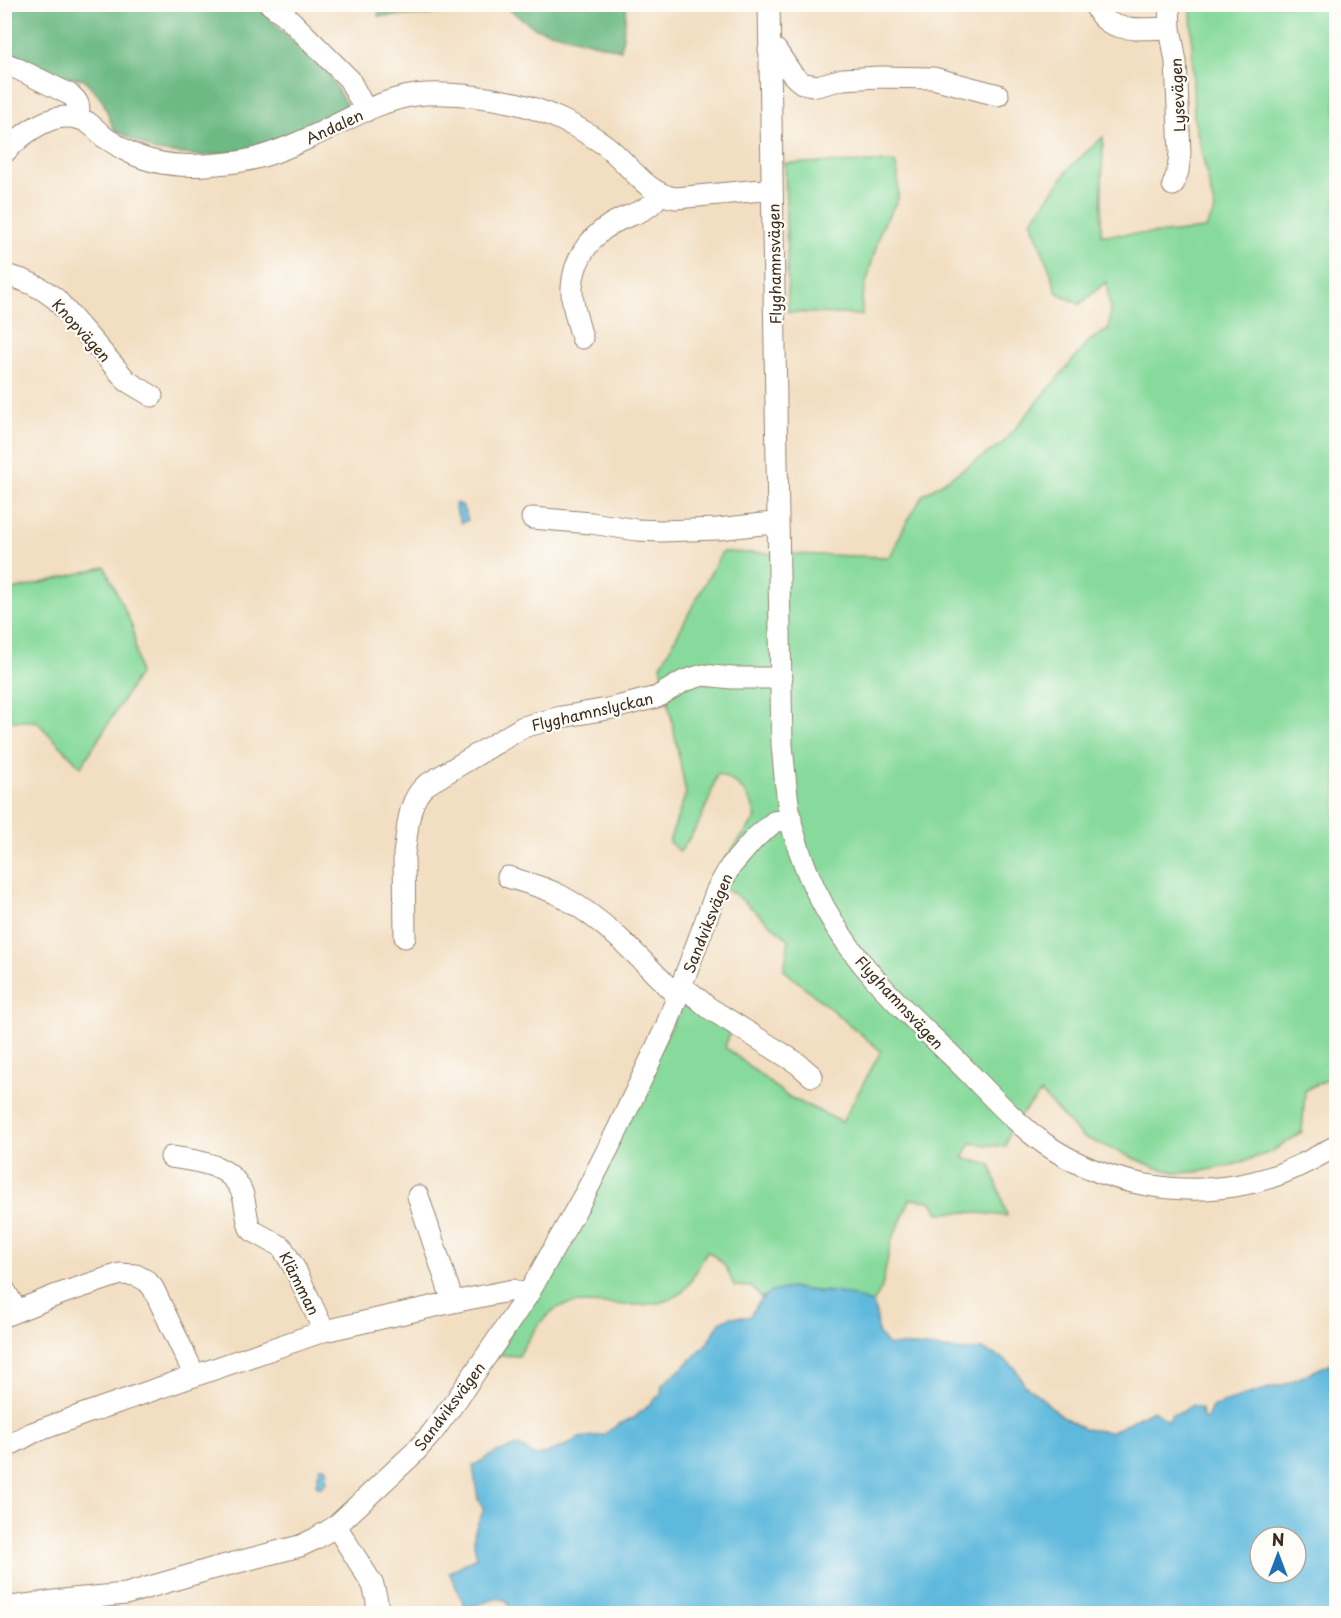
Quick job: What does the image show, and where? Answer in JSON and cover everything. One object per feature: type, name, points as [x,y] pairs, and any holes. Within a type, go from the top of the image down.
[{"type":"street","name":"Flyghamnsvägen","points":[[769,4],[782,745],[785,784],[793,831],[810,876],[832,919],[860,960],[896,1002],[994,1099],[1034,1135],[1046,1145],[1078,1163],[1119,1179],[1159,1187],[1213,1189],[1254,1182],[1295,1168],[1336,1146]]},
{"type":"street","points":[[1095,4],[1101,18],[1121,28],[1170,28]]},
{"type":"street","name":"Lysevägen","points":[[1168,4],[1176,62],[1180,153],[1178,171],[1173,185]]},
{"type":"street","points":[[283,8],[349,79],[366,111]]},
{"type":"street","points":[[769,50],[776,50],[792,74],[802,83],[817,86],[843,80],[880,77],[933,78],[998,95]]},
{"type":"street","points":[[4,63],[75,99],[80,111],[77,118],[53,118],[38,125],[4,153]]},
{"type":"street","name":"Andalen","points":[[77,118],[88,123],[125,150],[153,162],[177,166],[244,161],[276,152],[366,111],[414,95],[438,94],[515,103],[552,116],[591,136],[660,194]]},
{"type":"street","points":[[582,338],[572,299],[572,287],[583,251],[594,236],[609,225],[656,202],[660,194],[676,198],[772,189]]},
{"type":"street","name":"Knopvägen","points":[[4,275],[22,279],[44,289],[56,299],[127,381],[152,396]]},
{"type":"street","points":[[532,519],[661,531],[718,529],[778,523]]},
{"type":"street","name":"Flyghamnslyckan","points":[[405,937],[404,854],[415,798],[426,785],[523,727],[657,697],[684,681],[703,675],[732,678],[782,678]]},
{"type":"street","name":"Sandviksvägen","points":[[4,1608],[126,1594],[300,1546],[336,1526],[414,1453],[432,1433],[527,1296],[586,1192],[666,1027],[717,890],[730,867],[755,838],[774,822],[791,818]]},
{"type":"street","name":"Sandviksvägen","points":[[508,877],[559,895],[574,904],[631,949],[671,990],[691,993],[709,1008],[797,1063],[812,1076]]},
{"type":"street","name":"Klämman","points":[[171,1157],[212,1166],[233,1177],[242,1194],[250,1228],[253,1232],[282,1247],[324,1331]]},
{"type":"street","points":[[418,1197],[453,1302]]},
{"type":"street","points":[[4,1289],[10,1313],[120,1274],[136,1275],[147,1281],[153,1288],[195,1376]]},
{"type":"street","name":"Klämman","points":[[4,1448],[32,1433],[84,1413],[324,1331],[513,1290],[527,1296]]},
{"type":"street","points":[[336,1526],[373,1585],[377,1614]]},
{"type":"green space","points":[[380,4],[489,5],[428,15],[378,16]]},
{"type":"green space","points":[[5,5],[255,5],[329,75],[348,108],[311,128],[247,150],[203,156],[155,151],[114,130],[103,101],[84,79],[60,76],[5,51]]},
{"type":"green space","points":[[503,5],[627,5],[621,50],[535,28]]},
{"type":"green space","points":[[1191,5],[1336,5],[1336,1076],[1305,1091],[1302,1132],[1271,1152],[1233,1165],[1197,1172],[1178,1173],[1157,1168],[1081,1136],[1041,1093],[1011,1126],[1005,1147],[971,1143],[963,1158],[991,1165],[1007,1216],[969,1212],[939,1213],[931,1201],[910,1199],[891,1241],[882,1287],[873,1304],[836,1292],[794,1289],[775,1291],[761,1298],[752,1287],[734,1286],[725,1266],[707,1251],[689,1284],[677,1296],[654,1304],[584,1303],[563,1306],[550,1313],[539,1324],[519,1356],[499,1355],[682,1006],[698,1011],[730,1032],[725,1047],[787,1096],[842,1122],[881,1051],[784,970],[789,940],[736,895],[710,879],[756,818],[751,803],[738,785],[717,774],[698,825],[680,852],[669,842],[686,793],[661,665],[722,552],[890,557],[923,495],[1002,444],[1089,341],[1109,329],[1110,307],[1106,282],[1080,304],[1057,293],[1031,221],[1071,166],[1103,137],[1101,235],[1205,229],[1215,211],[1194,119]]},
{"type":"green space","points":[[895,162],[898,174],[898,199],[881,229],[862,298],[862,315],[788,312],[785,163]]},
{"type":"green space","points":[[105,567],[133,628],[139,674],[81,767],[36,721],[5,721],[5,592]]},
{"type":"water","points":[[459,503],[468,520],[461,523],[455,508],[455,504]]},
{"type":"water","points":[[793,1288],[834,1292],[873,1304],[878,1333],[887,1345],[965,1351],[981,1349],[1002,1358],[1015,1368],[1024,1384],[1060,1415],[1084,1429],[1111,1432],[1153,1410],[1168,1421],[1172,1414],[1180,1413],[1192,1405],[1201,1408],[1202,1416],[1206,1420],[1212,1407],[1258,1391],[1284,1385],[1336,1361],[1336,1613],[511,1614],[507,1601],[499,1598],[466,1608],[449,1572],[477,1557],[474,1533],[484,1510],[478,1499],[473,1466],[497,1452],[519,1446],[535,1456],[547,1453],[578,1438],[603,1435],[619,1424],[634,1418],[661,1394],[662,1385],[709,1341],[720,1322],[730,1317],[749,1317],[758,1303],[771,1292]]},
{"type":"water","points":[[320,1467],[328,1470],[327,1482],[318,1487],[316,1484]]}]
